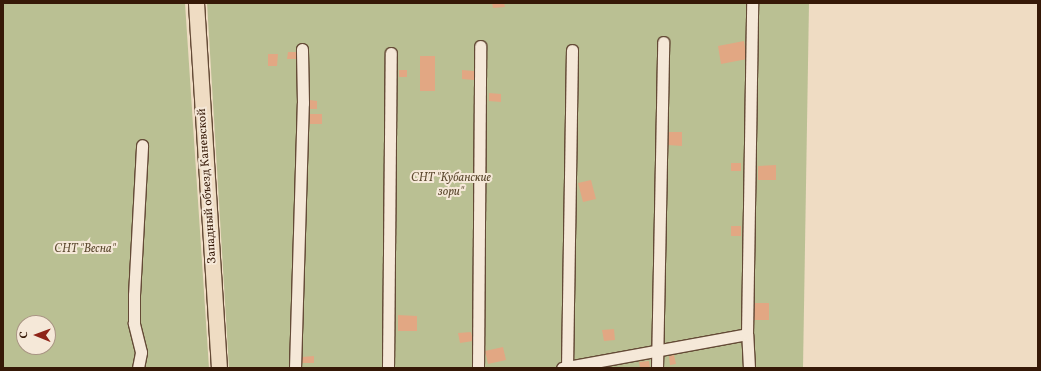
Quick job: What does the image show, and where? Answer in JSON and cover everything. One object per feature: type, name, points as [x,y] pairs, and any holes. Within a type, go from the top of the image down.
[{"type":"main road","name":"Западный объезд Каневской","points":[[196,3],[219,368]]},
{"type":"lane","points":[[749,368],[747,334],[752,3]]},
{"type":"lane","points":[[657,368],[663,42]]},
{"type":"lane","points":[[478,368],[480,46]]},
{"type":"lane","points":[[295,368],[303,103],[302,49]]},
{"type":"lane","points":[[572,50],[566,368],[747,334]]},
{"type":"lane","points":[[388,368],[391,53]]},
{"type":"lane","points":[[138,368],[141,352],[134,324],[134,295],[142,145]]},
{"type":"green space","name":"СНТ \"Весна\"","points":[[3,3],[185,3],[209,368],[3,368]]},
{"type":"green space","name":"СНТ \"Кубанские зори\"","points":[[207,3],[809,3],[803,368],[229,368]]},
{"type":"building","points":[[492,3],[504,3],[505,7],[493,8]]},
{"type":"building","points":[[744,41],[747,59],[721,64],[718,46]]},
{"type":"building","points":[[288,52],[296,52],[296,59],[287,59]]},
{"type":"building","points":[[268,54],[278,54],[277,66],[268,66]]},
{"type":"building","points":[[420,56],[435,56],[435,91],[420,91]]},
{"type":"building","points":[[399,70],[407,70],[407,77],[399,77]]},
{"type":"building","points":[[462,70],[474,71],[474,80],[462,79]]},
{"type":"building","points":[[489,93],[501,94],[501,102],[489,101]]},
{"type":"building","points":[[310,100],[317,101],[317,109],[309,109]]},
{"type":"building","points":[[310,114],[322,114],[322,124],[310,124]]},
{"type":"building","points":[[668,132],[682,132],[682,146],[668,145]]},
{"type":"building","points":[[731,163],[741,163],[741,171],[731,171]]},
{"type":"building","points":[[776,165],[776,180],[758,180],[758,166]]},
{"type":"building","points":[[591,180],[596,199],[583,202],[578,183]]},
{"type":"building","points":[[731,226],[741,226],[741,236],[731,236]]},
{"type":"building","points":[[754,303],[769,303],[769,320],[754,320]]},
{"type":"building","points":[[398,315],[417,316],[417,331],[398,331]]},
{"type":"building","points":[[614,329],[615,340],[604,341],[602,330]]},
{"type":"building","points":[[471,332],[473,341],[460,343],[458,333]]},
{"type":"building","points":[[503,347],[506,360],[488,364],[485,351]]},
{"type":"building","points":[[674,355],[676,364],[670,365],[669,356]]},
{"type":"building","points":[[314,356],[314,363],[302,363],[302,357]]},
{"type":"building","points":[[649,361],[650,368],[640,368],[639,362]]}]
